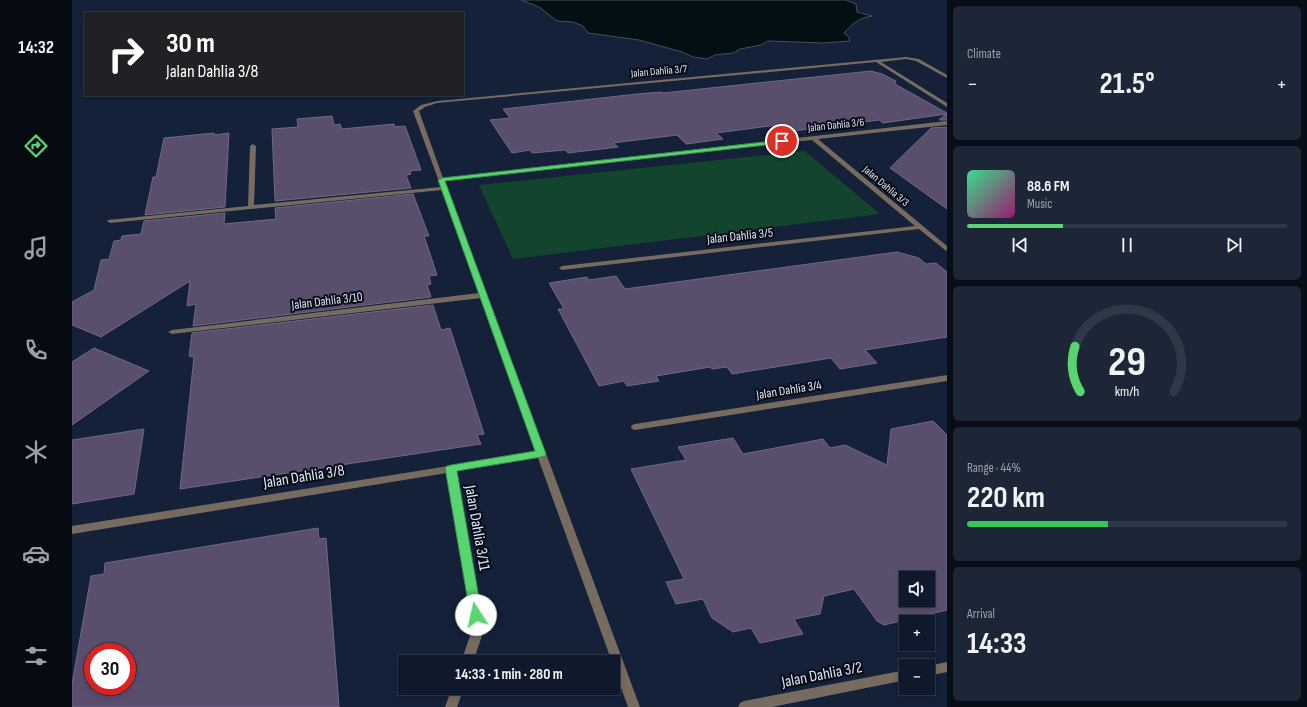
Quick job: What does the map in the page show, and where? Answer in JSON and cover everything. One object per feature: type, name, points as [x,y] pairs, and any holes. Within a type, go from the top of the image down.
[{"type":"street","name":"Jalan Dahlia 3/7","points":[[442,180],[416,111],[421,106],[427,104],[906,58],[917,60],[947,77]]},
{"type":"street","points":[[877,61],[947,105]]},
{"type":"street","name":"Jalan Dahlia 3/6","points":[[442,180],[947,123]]},
{"type":"street","name":"Jalan Dahlia 3/3","points":[[813,138],[947,249]]},
{"type":"street","points":[[251,207],[253,146]]},
{"type":"street","points":[[442,180],[634,707]]},
{"type":"street","points":[[110,221],[445,188]]},
{"type":"street","name":"Jalan Dahlia 3/5","points":[[562,268],[921,227]]},
{"type":"street","name":"Jalan Dahlia 3/10","points":[[172,332],[484,295]]},
{"type":"street","name":"Jalan Dahlia 3/4","points":[[635,427],[947,378]]},
{"type":"street","name":"Jalan Dahlia 3/8","points":[[72,530],[541,454]]},
{"type":"street","name":"Jalan Dahlia 3/11","points":[[451,468],[478,630],[469,655]]},
{"type":"street","points":[[935,670],[947,667]]},
{"type":"street","name":"Jalan Dahlia 3/2","points":[[744,707],[899,676]]},
{"type":"street","points":[[451,707],[455,695]]},
{"type":"green space","points":[[805,151],[880,214],[513,259],[479,185]]},
{"type":"shaded area","points":[[521,0],[846,0],[856,4],[857,12],[872,16],[863,18],[850,26],[844,33],[848,36],[850,41],[823,43],[768,41],[761,45],[740,49],[733,53],[715,55],[707,59],[693,57],[682,52],[639,40],[588,33],[583,26],[573,22],[557,21],[539,7]]},
{"type":"building","points":[[871,71],[882,74],[896,81],[895,84],[947,113],[947,120],[939,120],[946,114],[883,123],[879,120],[793,131],[785,124],[716,133],[723,139],[686,144],[677,135],[613,143],[618,147],[568,153],[565,150],[532,153],[530,150],[512,153],[490,120],[510,118],[503,109]]},
{"type":"building","points":[[332,116],[334,125],[340,124],[342,129],[394,124],[395,127],[405,126],[421,170],[410,171],[411,174],[406,175],[411,188],[275,201],[272,129],[298,127],[297,119]]},
{"type":"building","points":[[947,127],[947,209],[890,168],[931,128]]},
{"type":"building","points":[[214,133],[214,135],[229,133],[225,207],[145,215],[153,177],[156,177],[164,138]]},
{"type":"building","points":[[413,194],[429,236],[424,236],[437,275],[429,276],[431,284],[427,285],[431,297],[193,326],[196,304],[187,306],[190,281],[101,337],[72,325],[72,302],[94,290],[101,260],[109,259],[114,241],[121,240],[122,236],[141,234],[144,221],[225,213],[224,224],[276,219],[275,208]]},
{"type":"building","points":[[897,252],[919,258],[926,264],[936,263],[947,272],[947,337],[865,350],[877,363],[840,369],[831,358],[732,374],[727,367],[712,369],[710,367],[656,376],[659,381],[627,386],[624,381],[599,386],[558,309],[564,309],[549,283],[587,277],[589,280],[616,276],[625,289]]},
{"type":"building","points":[[433,305],[441,330],[450,328],[484,434],[477,435],[481,444],[180,489],[194,357],[189,356],[192,333]]},
{"type":"building","points":[[94,348],[149,371],[72,425],[72,362]]},
{"type":"building","points":[[933,421],[947,435],[947,610],[926,615],[899,615],[899,621],[884,625],[877,621],[854,589],[824,596],[820,614],[794,619],[803,634],[760,643],[751,628],[733,632],[712,618],[703,599],[676,604],[666,582],[684,579],[631,469],[686,460],[678,447],[733,438],[743,454],[823,439],[830,448],[845,445],[887,465],[891,429]]},
{"type":"building","points":[[144,429],[134,494],[72,504],[72,440]]},
{"type":"building","points":[[318,528],[319,539],[326,538],[339,707],[72,707],[72,684],[91,576],[104,574],[105,563]]},
{"type":"route","points":[[476,615],[451,468],[541,454],[442,180],[782,141]]}]
